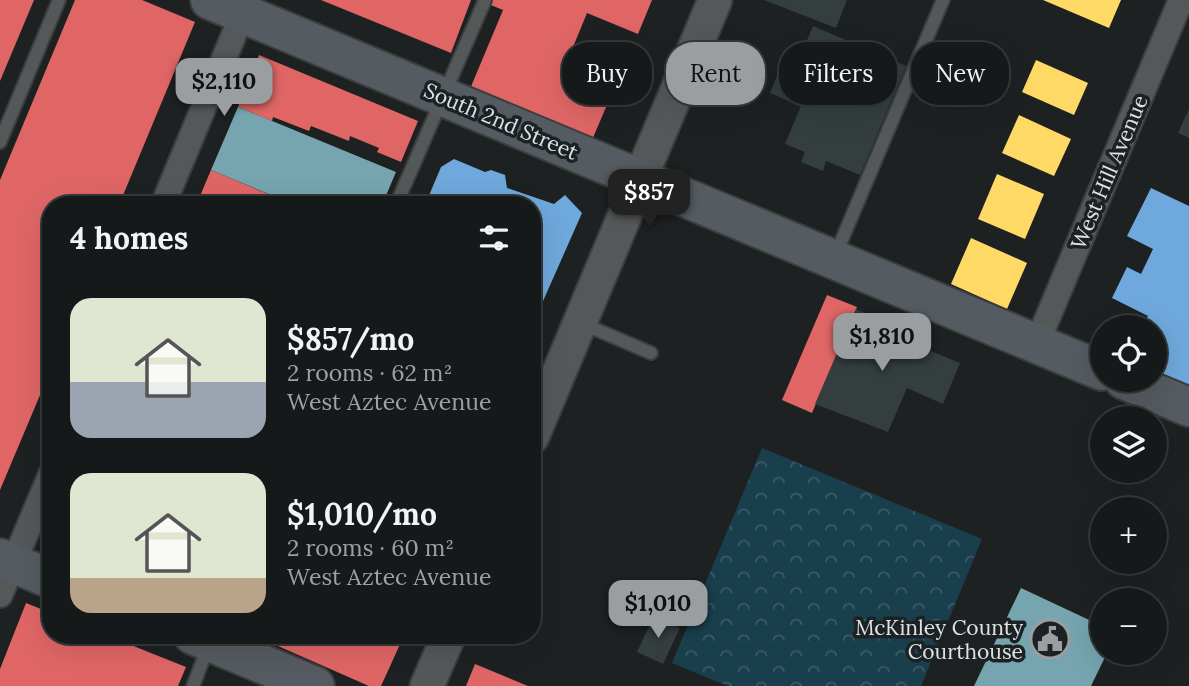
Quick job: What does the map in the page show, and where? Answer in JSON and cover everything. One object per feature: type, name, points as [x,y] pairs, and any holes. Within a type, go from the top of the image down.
[{"type":"main road","points":[[541,416],[715,0]]},
{"type":"main road","name":"South 2nd Street","points":[[234,5],[442,96],[1090,366]]},
{"type":"main road","points":[[1153,392],[1189,407]]},
{"type":"main road","points":[[4,572],[42,578]]},
{"type":"main road","points":[[220,644],[315,686]]},
{"type":"main road","points":[[427,686],[445,644]]},
{"type":"street","name":"West Hill Avenue","points":[[1037,343],[1181,0]]},
{"type":"street","points":[[166,196],[234,5]]},
{"type":"street","points":[[4,572],[42,493]]},
{"type":"lane","points":[[0,142],[59,0]]},
{"type":"lane","points":[[400,196],[485,0]]},
{"type":"lane","points":[[834,259],[943,0]]},
{"type":"lane","points":[[580,323],[651,353]]},
{"type":"lane","points":[[193,686],[204,644]]},
{"type":"green space","points":[[762,448],[982,539],[921,686],[728,686],[672,663]]},
{"type":"building: Homes","points":[[1043,0],[1121,0],[1109,28]]},
{"type":"building: Homes","points":[[1036,60],[1088,83],[1074,115],[1022,92]]},
{"type":"building: Homes","points":[[1019,115],[1071,139],[1054,176],[1002,153]]},
{"type":"building: Homes","points":[[997,174],[1044,194],[1025,239],[978,219]]},
{"type":"building: Homes","points":[[971,238],[1027,263],[1007,309],[951,284]]},
{"type":"building: Shops","points":[[0,0],[34,0],[0,81]]},
{"type":"building: Shops","points":[[75,0],[142,0],[195,22],[123,196],[42,196],[42,390],[0,490],[0,180]]},
{"type":"building: Shops","points":[[321,0],[471,0],[451,53]]},
{"type":"building: Shops","points":[[488,0],[652,0],[638,34],[587,13],[575,42],[562,42],[562,105],[607,105],[592,140],[470,89],[503,10],[486,3]]},
{"type":"building: Shops","points":[[259,55],[418,121],[401,162],[377,152],[379,148],[350,136],[349,141],[311,126],[309,131],[273,117],[272,121],[238,107]]},
{"type":"building: Shops","points":[[211,170],[273,196],[200,196]]},
{"type":"building: Shops","points":[[827,295],[857,307],[812,413],[782,400]]},
{"type":"building: Shops","points":[[26,603],[42,609],[42,644],[128,644],[186,667],[178,686],[0,686],[0,669]]},
{"type":"building: Shops","points":[[273,644],[400,644],[381,686],[369,686]]},
{"type":"building: Shops","points":[[475,664],[528,686],[466,686]]},
{"type":"building: Schools","points":[[454,159],[485,172],[491,170],[505,175],[507,188],[530,196],[429,196],[441,167]]},
{"type":"building: Schools","points":[[1151,188],[1189,206],[1189,388],[1167,377],[1167,315],[1146,315],[1112,298],[1127,267],[1141,274],[1153,249],[1127,236]]},
{"type":"building: Schools","points":[[565,195],[582,213],[541,306],[541,200],[554,204]]},
{"type":"building: Public","points":[[238,107],[396,172],[386,196],[273,196],[211,170]]},
{"type":"building: Public","name":"McKinley County Courthouse","points":[[1021,588],[1090,620],[1090,665],[1101,665],[1091,686],[974,686]]},
{"type":"building: Other","points":[[764,0],[847,0],[836,28]]},
{"type":"building: Other","points":[[813,26],[850,42],[806,42]]},
{"type":"building: Other","points":[[897,62],[906,66],[897,87]]},
{"type":"building: Other","points":[[779,71],[779,97],[770,93]]},
{"type":"building: Other","points":[[799,105],[890,105],[860,175],[826,161],[823,171],[801,162],[805,152],[785,144],[801,106]]},
{"type":"building: Other","points":[[1189,109],[1189,138],[1178,133]]},
{"type":"building: Other","points":[[856,309],[884,321],[882,325],[918,341],[916,345],[960,363],[943,404],[907,388],[888,432],[815,404]]},
{"type":"building: Other","points":[[654,616],[680,628],[663,664],[637,652]]},
{"type":"place","name":"McKinley County Courthouse","points":[[1050,639]]}]
